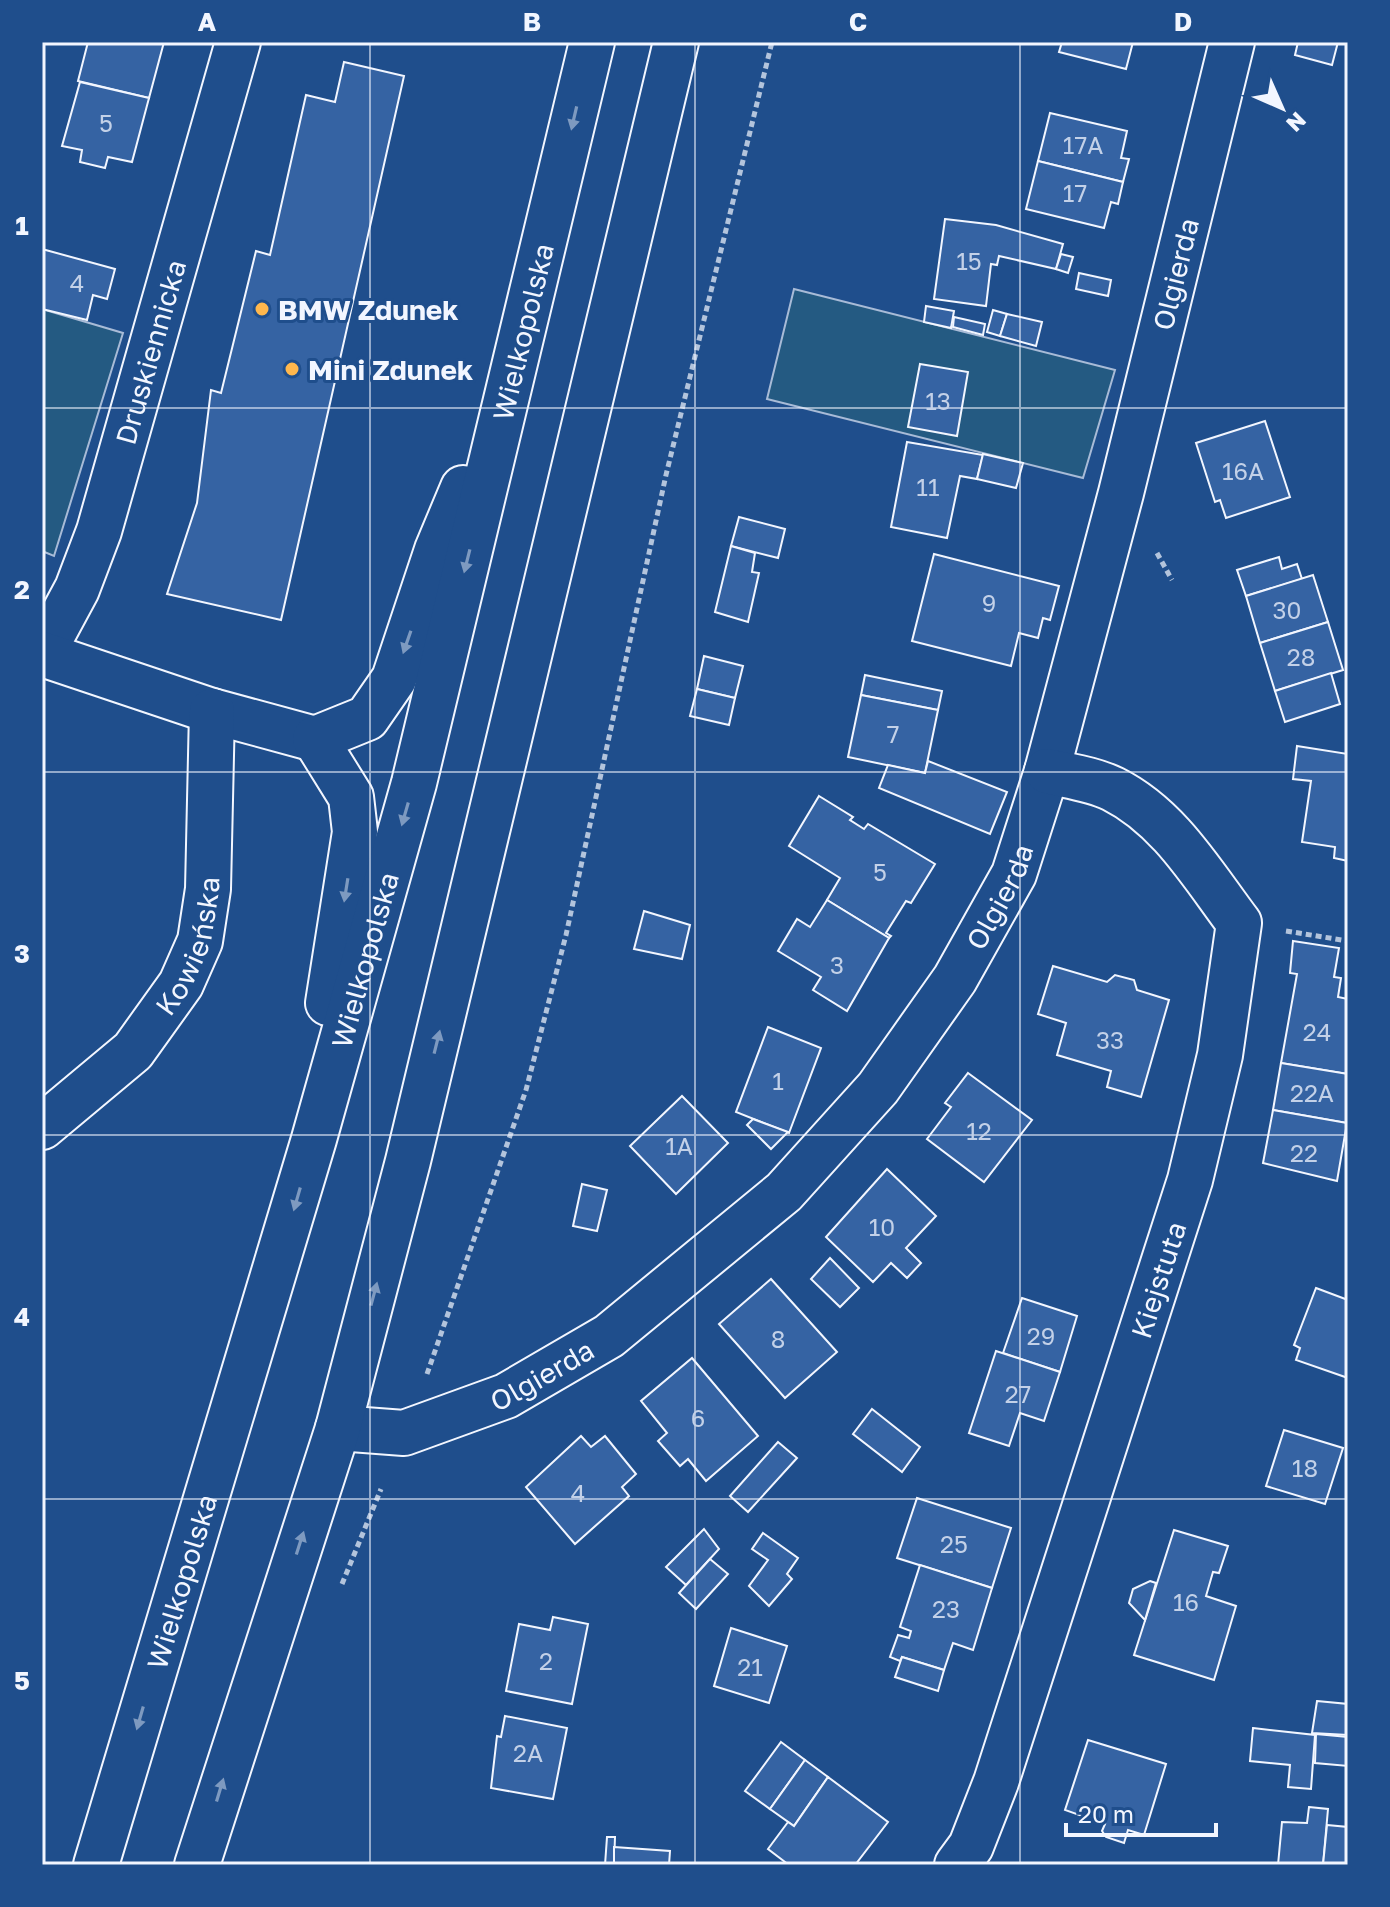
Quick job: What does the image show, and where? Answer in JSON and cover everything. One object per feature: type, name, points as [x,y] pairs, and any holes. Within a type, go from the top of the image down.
[{"type":"main road","name":"Druskiennicka","points":[[42,654],[77,589],[99,531],[238,42]]},
{"type":"main road","name":"Wielkopolska","points":[[96,1865],[314,1139],[414,783],[592,42]]},
{"type":"main road","points":[[197,1865],[338,1428],[412,1146],[676,42]]},
{"type":"main road","name":"Olgierda","points":[[338,1428],[404,1433],[506,1396],[609,1336],[696,1268],[784,1192],[878,1088],[955,979],[1014,874],[1047,771],[1121,493],[1232,42]]},
{"type":"main road","points":[[42,654],[212,711],[315,739],[367,718],[394,679],[437,550],[516,360]]},
{"type":"main road","name":"Kowieńska","points":[[42,1127],[133,1051],[181,984],[200,941],[208,889],[212,711]]},
{"type":"main road","points":[[314,1139],[328,998],[355,832],[351,797],[315,739]]},
{"type":"main road","points":[[1047,771],[1110,787],[1139,804],[1168,829],[1239,923]]},
{"type":"main road","name":"Kiejstuta","points":[[957,1865],[971,1846],[996,1782],[1190,1180],[1220,1055],[1239,923]]},
{"type":"path","points":[[426,1376],[526,1090],[566,935],[666,475],[772,42]]},
{"type":"path","points":[[1239,923],[1348,941]]},
{"type":"shaded area","points":[[794,289],[1115,370],[1083,478],[767,399]]},
{"type":"shaded area","points":[[42,309],[123,333],[54,556],[42,551]]},
{"type":"building","points":[[88,42],[164,42],[149,98],[78,81]]},
{"type":"building","points":[[1062,42],[1133,42],[1126,69],[1059,52]]},
{"type":"building","points":[[1298,42],[1338,42],[1332,65],[1295,55]]},
{"type":"building","points":[[344,62],[404,76],[281,620],[167,594],[197,503],[211,390],[221,393],[256,251],[270,255],[306,95],[335,102]]},
{"type":"building","points":[[80,82],[149,98],[132,162],[108,157],[105,168],[80,162],[82,150],[62,146]]},
{"type":"building","points":[[1050,113],[1127,131],[1121,158],[1129,159],[1123,182],[1038,161]]},
{"type":"building","points":[[1038,161],[1123,182],[1118,204],[1111,202],[1104,228],[1026,209]]},
{"type":"building","points":[[945,219],[996,225],[1063,244],[1056,269],[999,256],[997,265],[991,264],[986,306],[934,299]]},
{"type":"building","points":[[42,249],[115,269],[107,299],[93,295],[87,320],[42,309]]},
{"type":"building","points":[[1061,254],[1073,257],[1068,273],[1056,269]]},
{"type":"building","points":[[1079,273],[1111,280],[1108,296],[1076,289]]},
{"type":"building","points":[[926,306],[954,311],[951,328],[924,322]]},
{"type":"building","points":[[993,310],[1007,314],[1000,336],[987,332]]},
{"type":"building","points":[[1007,314],[1042,322],[1036,346],[1000,336]]},
{"type":"building","points":[[954,317],[985,324],[983,335],[953,327]]},
{"type":"building","points":[[920,364],[968,372],[957,436],[908,427]]},
{"type":"building","points":[[1265,421],[1290,497],[1226,518],[1220,500],[1215,502],[1196,443]]},
{"type":"building","points":[[907,442],[983,455],[977,479],[960,476],[947,538],[891,527]]},
{"type":"building","points":[[983,454],[1023,463],[1016,488],[977,479]]},
{"type":"building","points":[[739,517],[785,529],[778,558],[731,546]]},
{"type":"building","points":[[731,546],[755,553],[752,572],[759,573],[748,622],[715,612]]},
{"type":"building","points":[[934,554],[1059,586],[1050,620],[1043,618],[1038,638],[1019,633],[1011,666],[912,641]]},
{"type":"building","points":[[1279,557],[1282,569],[1297,564],[1302,579],[1246,596],[1237,570]]},
{"type":"building","points":[[1313,575],[1328,622],[1260,643],[1246,596]]},
{"type":"building","points":[[1328,622],[1343,670],[1275,691],[1260,643]]},
{"type":"building","points":[[704,656],[743,666],[735,698],[697,689]]},
{"type":"building","points":[[1331,673],[1340,704],[1285,722],[1275,691]]},
{"type":"building","points":[[865,675],[942,691],[938,710],[861,695]]},
{"type":"building","points":[[697,689],[735,698],[729,725],[690,716]]},
{"type":"building","points":[[861,695],[938,710],[925,773],[848,757]]},
{"type":"building","points":[[1297,746],[1348,754],[1348,861],[1334,858],[1335,847],[1302,842],[1311,781],[1293,779]]},
{"type":"building","points":[[928,761],[1007,792],[990,834],[879,788],[888,765],[925,773]]},
{"type":"building","points":[[819,796],[853,817],[850,820],[864,829],[868,824],[935,864],[911,903],[906,901],[886,933],[891,936],[889,938],[827,900],[840,878],[789,846]]},
{"type":"building","points":[[827,900],[889,938],[847,1011],[813,990],[821,977],[778,951],[797,919],[810,927]]},
{"type":"building","points":[[644,911],[690,925],[682,959],[634,949]]},
{"type":"building","points":[[1293,941],[1339,948],[1334,977],[1341,978],[1338,997],[1348,999],[1348,1074],[1281,1063],[1297,974],[1290,973]]},
{"type":"building","points":[[1053,966],[1107,982],[1115,975],[1134,980],[1137,990],[1169,1000],[1141,1097],[1107,1087],[1111,1071],[1057,1055],[1066,1023],[1038,1014]]},
{"type":"building","points":[[768,1027],[821,1048],[789,1133],[736,1112]]},
{"type":"building","points":[[1281,1063],[1348,1074],[1347,1123],[1273,1110]]},
{"type":"building","points":[[968,1073],[1032,1120],[984,1182],[927,1139],[951,1107],[945,1103]]},
{"type":"building","points":[[682,1096],[728,1143],[676,1194],[630,1146]]},
{"type":"building","points":[[1273,1110],[1347,1123],[1337,1181],[1263,1163]]},
{"type":"building","points":[[753,1119],[788,1132],[771,1149],[747,1125]]},
{"type":"building","points":[[887,1169],[936,1216],[906,1248],[921,1263],[907,1278],[891,1263],[873,1282],[826,1237]]},
{"type":"building","points":[[582,1184],[607,1190],[597,1231],[573,1226]]},
{"type":"building","points":[[830,1258],[859,1288],[840,1307],[811,1279]]},
{"type":"building","points":[[771,1279],[837,1352],[785,1398],[719,1324]]},
{"type":"building","points":[[1316,1288],[1348,1300],[1348,1378],[1296,1360],[1300,1348],[1294,1345]]},
{"type":"building","points":[[1022,1298],[1077,1316],[1060,1372],[1003,1353]]},
{"type":"building","points":[[996,1351],[1060,1372],[1044,1421],[1020,1413],[1009,1446],[969,1433]]},
{"type":"building","points":[[692,1358],[758,1436],[706,1481],[688,1459],[680,1466],[658,1441],[667,1433],[641,1401]]},
{"type":"building","points":[[872,1409],[920,1447],[902,1472],[853,1434]]},
{"type":"building","points":[[1284,1430],[1343,1448],[1325,1504],[1266,1486]]},
{"type":"building","points":[[581,1436],[591,1447],[605,1436],[636,1474],[622,1487],[629,1496],[575,1544],[526,1487]]},
{"type":"building","points":[[778,1442],[797,1458],[748,1512],[730,1496]]},
{"type":"building","points":[[917,1498],[1011,1528],[992,1588],[897,1558]]},
{"type":"building","points":[[704,1529],[719,1549],[686,1585],[666,1567]]},
{"type":"building","points":[[1174,1530],[1228,1546],[1219,1573],[1213,1572],[1206,1596],[1236,1606],[1214,1680],[1134,1655]]},
{"type":"building","points":[[763,1533],[798,1558],[787,1574],[792,1579],[769,1606],[749,1586],[768,1560],[752,1549]]},
{"type":"building","points":[[710,1559],[728,1574],[696,1609],[679,1593]]},
{"type":"building","points":[[920,1565],[992,1588],[973,1650],[953,1643],[944,1670],[902,1657],[900,1661],[890,1657],[898,1635],[909,1638],[911,1631],[900,1627]]},
{"type":"building","points":[[1150,1581],[1156,1583],[1145,1620],[1129,1603],[1133,1589]]},
{"type":"building","points":[[553,1617],[588,1624],[572,1704],[506,1691],[519,1624],[550,1630]]},
{"type":"building","points":[[731,1628],[787,1646],[769,1703],[714,1686]]},
{"type":"building","points":[[902,1657],[944,1670],[938,1691],[895,1677]]},
{"type":"building","points":[[1317,1701],[1348,1704],[1348,1735],[1312,1733]]},
{"type":"building","points":[[505,1716],[567,1728],[553,1799],[491,1788],[497,1736],[501,1737]]},
{"type":"building","points":[[1253,1728],[1315,1735],[1311,1789],[1288,1787],[1290,1765],[1250,1761]]},
{"type":"building","points":[[1316,1734],[1348,1737],[1348,1766],[1315,1763]]},
{"type":"building","points":[[1088,1740],[1166,1764],[1144,1835],[1128,1830],[1124,1843],[1106,1837],[1102,1831],[1105,1824],[1065,1810]]},
{"type":"building","points":[[781,1742],[805,1760],[770,1809],[745,1791]]},
{"type":"building","points":[[805,1760],[828,1777],[794,1826],[770,1809]]},
{"type":"building","points":[[828,1777],[888,1822],[855,1865],[789,1865],[768,1849],[788,1822],[794,1826]]},
{"type":"building","points":[[1309,1807],[1328,1809],[1323,1865],[1278,1865],[1282,1822],[1307,1823]]},
{"type":"building","points":[[1327,1825],[1348,1827],[1348,1865],[1323,1865]]},
{"type":"building","points":[[607,1837],[615,1837],[614,1865],[605,1865]]},
{"type":"building","points":[[614,1847],[670,1851],[669,1865],[614,1865]]},
{"type":"place","name":"BMW Zdunek","points":[[262,309]]},
{"type":"place","name":"Mini Zdunek","points":[[292,369]]}]
